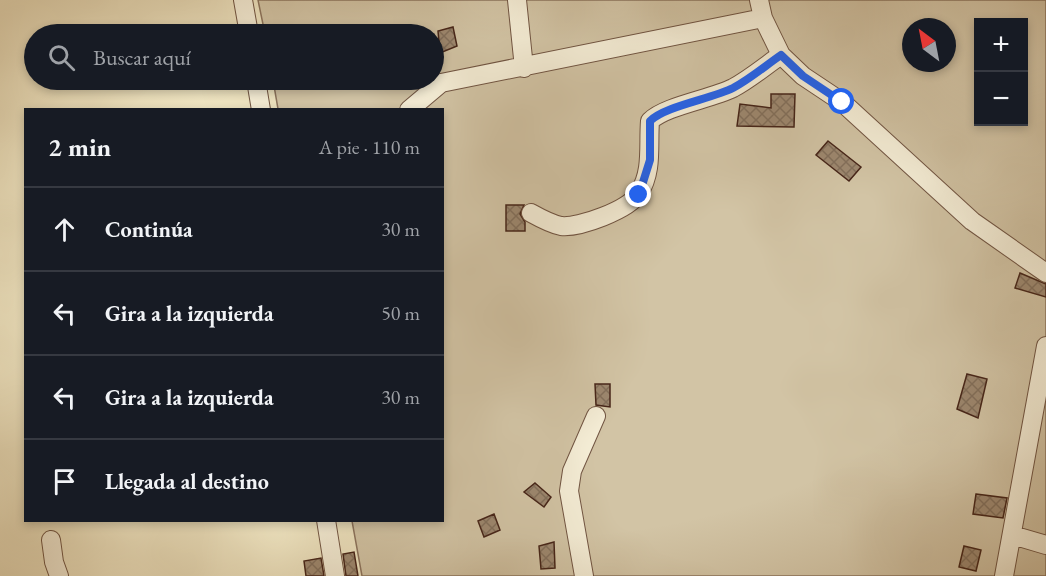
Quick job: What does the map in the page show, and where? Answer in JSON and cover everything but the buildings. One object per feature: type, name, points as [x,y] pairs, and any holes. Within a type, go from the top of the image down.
[{"type":"street","points":[[243,0],[247,24]]},
{"type":"street","points":[[517,0],[524,68]]},
{"type":"street","points":[[759,0],[763,18],[781,55],[803,76],[842,102],[972,221],[1046,273]]},
{"type":"street","points":[[444,82],[763,18]]},
{"type":"street","points":[[531,213],[558,226],[570,226],[604,216],[622,206],[639,195],[644,181],[650,160],[650,121],[657,115],[696,103],[734,87],[781,55]]},
{"type":"street","points":[[258,90],[261,108]]},
{"type":"street","points":[[411,108],[433,90]]},
{"type":"street","points":[[1004,576],[1046,346]]},
{"type":"street","points":[[584,576],[569,491],[572,471],[596,416]]},
{"type":"street","points":[[326,522],[335,576]]},
{"type":"street","points":[[1012,535],[1046,545]]},
{"type":"street","points":[[51,540],[54,562],[59,576]]},
{"type":"shaded area","points":[[258,0],[1046,0],[1046,576],[362,576],[352,522],[444,522],[444,108],[278,108],[275,90],[444,90],[444,24],[263,24]]},
{"type":"route","points":[[639,195],[650,160],[650,121],[665,111],[696,103],[734,87],[781,55],[803,76],[842,102]]}]
